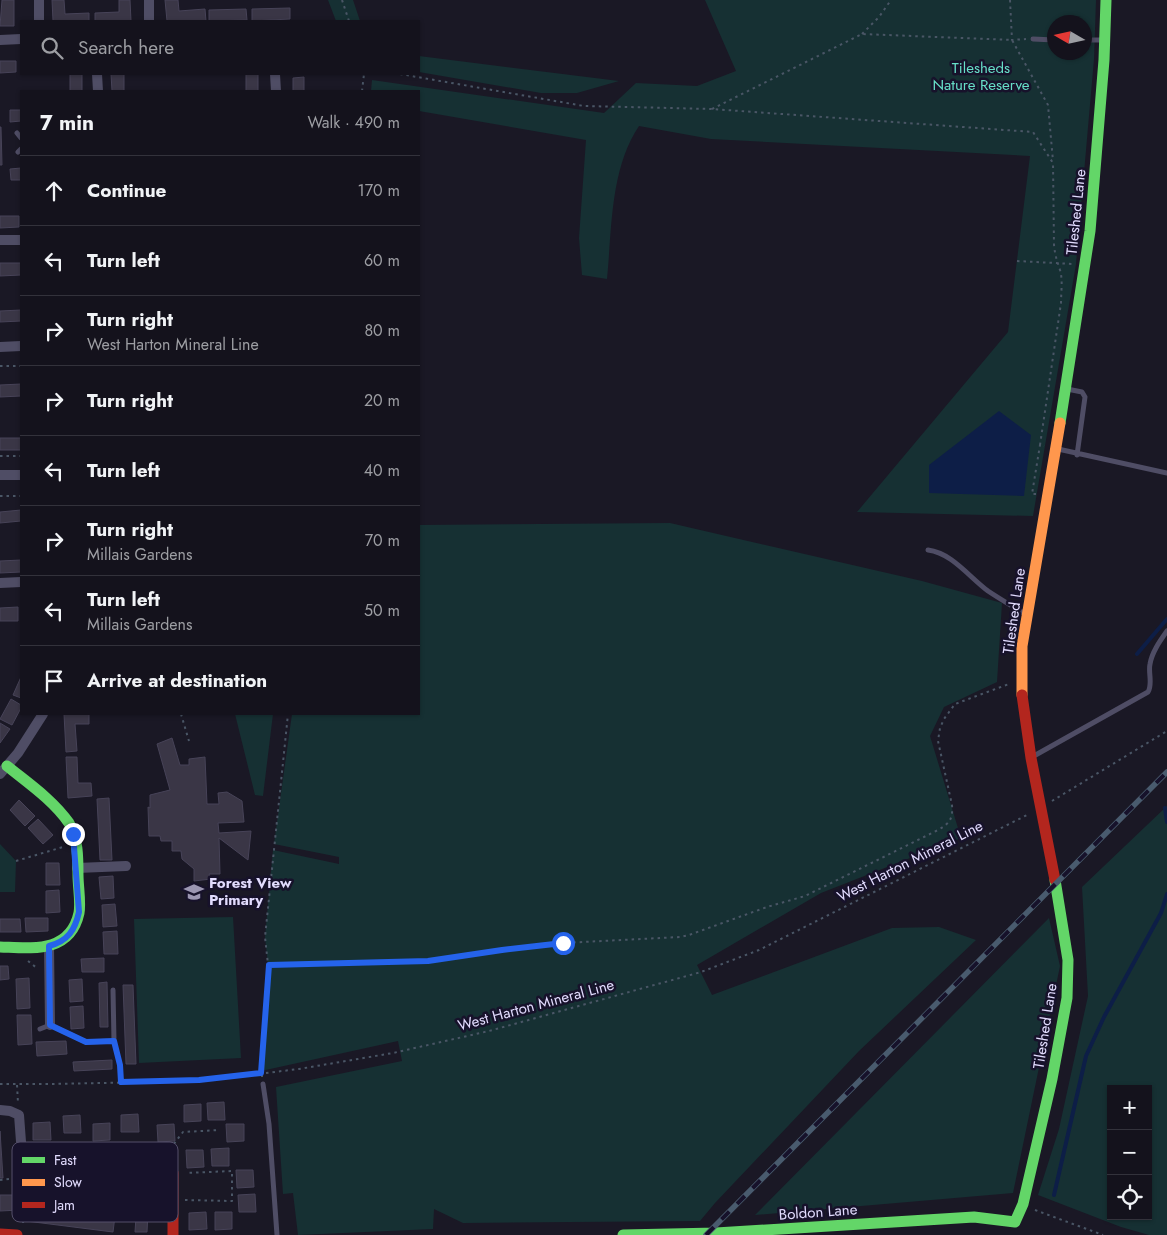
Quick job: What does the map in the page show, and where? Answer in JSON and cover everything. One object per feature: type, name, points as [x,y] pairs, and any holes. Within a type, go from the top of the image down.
[{"type":"street","points":[[39,0],[39,20]]},
{"type":"street","points":[[149,0],[150,20]]},
{"type":"street","name":"Tileshed Lane","points":[[1015,1222],[1023,1204],[1052,1079],[1067,998],[1068,960],[1056,884],[1024,716],[1021,679],[1022,646],[1066,389],[1091,221],[1105,40],[1106,0]]},
{"type":"street","points":[[0,40],[20,39]]},
{"type":"street","points":[[97,75],[98,90]]},
{"type":"street","points":[[275,75],[276,90]]},
{"type":"street","points":[[0,240],[20,240]]},
{"type":"street","points":[[0,347],[20,346]]},
{"type":"street","points":[[0,475],[20,475]]},
{"type":"street","points":[[0,583],[20,582]]},
{"type":"street","points":[[4,947],[59,944],[70,936],[79,912],[75,843],[67,820],[58,809],[3,770],[18,753],[42,715]]},
{"type":"street","points":[[77,868],[126,866]]},
{"type":"street","points":[[45,1027],[50,977],[49,946]]},
{"type":"street","points":[[0,1110],[10,1111],[18,1115],[21,1142]]},
{"type":"street","name":"Boldon Lane","points":[[623,1235],[716,1233],[974,1217],[1015,1222]]},
{"type":"street","points":[[173,1222],[173,1235]]},
{"type":"street","points":[[1015,1222],[1016,1235]]},
{"type":"street","points":[[0,1234],[20,1230]]},
{"type":"lane","points":[[1033,39],[1047,40]]},
{"type":"lane","points":[[1092,40],[1105,40]]},
{"type":"lane","points":[[17,133],[20,137]]},
{"type":"lane","points":[[1066,389],[1082,392],[1086,397],[1077,455]]},
{"type":"lane","points":[[1056,449],[1167,473]]},
{"type":"lane","points":[[928,550],[937,551],[987,590],[1027,616]]},
{"type":"lane","points":[[1031,758],[1148,692],[1150,688],[1149,665],[1157,646],[1167,631]]},
{"type":"lane","points":[[45,1027],[86,1042],[114,1041],[113,990]]},
{"type":"lane","points":[[263,1084],[269,1124],[277,1235]]},
{"type":"path","points":[[342,0],[349,20]]},
{"type":"path","points":[[712,109],[862,34],[879,17],[891,0]]},
{"type":"path","points":[[1010,0],[1012,40],[1048,106],[1053,163],[1054,246],[1061,282],[1060,303],[1040,445],[1056,449]]},
{"type":"path","points":[[862,34],[1012,40],[1033,39]]},
{"type":"path","points":[[362,90],[364,75]]},
{"type":"path","points":[[406,75],[584,106],[712,109],[1033,132],[1053,163]]},
{"type":"path","points":[[1017,261],[1085,265]]},
{"type":"path","points":[[0,366],[20,366]]},
{"type":"path","points":[[0,456],[20,456]]},
{"type":"path","points":[[0,496],[20,496]]},
{"type":"path","points":[[269,965],[428,961],[563,943],[680,937],[805,896],[938,830],[950,822],[953,813],[952,805],[938,741],[938,734],[944,719],[955,704],[1021,679]]},
{"type":"path","points":[[181,715],[189,741]]},
{"type":"path","points":[[261,1073],[269,965],[265,937],[279,786],[288,715]]},
{"type":"path","name":"West Harton Mineral Line","points":[[0,1084],[199,1080],[299,1069],[393,1053],[489,1031],[701,972],[759,950],[1041,808],[1167,731]]},
{"type":"path","points":[[16,861],[75,843]]},
{"type":"path","points":[[4,947],[50,977]]},
{"type":"path","points":[[114,1041],[120,1065],[121,1082]]},
{"type":"path","points":[[17,1084],[18,1115]]},
{"type":"path","points":[[176,1142],[183,1132],[219,1130]]},
{"type":"path","points":[[178,1173],[232,1171],[232,1201],[178,1200]]},
{"type":"path","points":[[1023,1204],[1104,1235]]},
{"type":"green space","points":[[328,0],[353,0],[360,20],[336,20]]},
{"type":"green space","name":"Tilesheds Nature Reserve","points":[[705,0],[1096,0],[1094,59],[1076,264],[1033,516],[857,512],[1008,332],[1030,156],[711,139],[639,126],[622,161],[617,180],[607,279],[582,275],[579,238],[586,140],[420,111],[420,90],[371,90],[372,80],[604,113],[636,83],[697,86],[736,71]]},
{"type":"green space","points":[[420,56],[619,81],[577,93],[541,93],[420,72]]},
{"type":"green space","points":[[670,523],[922,581],[1002,603],[997,682],[944,707],[930,736],[961,838],[821,893],[697,965],[712,995],[892,928],[939,927],[976,940],[859,1051],[700,1221],[463,1223],[434,1209],[433,1229],[298,1235],[293,1193],[283,1194],[276,1087],[402,1061],[398,1041],[261,1071],[269,974],[265,937],[273,850],[339,864],[339,857],[274,844],[292,715],[420,715],[420,525]]},
{"type":"green space","points":[[235,715],[273,715],[263,796],[255,795]]},
{"type":"green space","points":[[1167,806],[1167,1235],[1149,1235],[1121,1227],[1038,1195],[1059,1129],[1088,996],[1082,887]]},
{"type":"green space","points":[[0,844],[16,861],[15,892],[0,892]]},
{"type":"green space","points":[[233,917],[241,1058],[139,1063],[134,919]]},
{"type":"green space","points":[[1049,918],[1060,966],[1013,1193],[755,1215]]},
{"type":"water","points":[[999,411],[1031,435],[1024,496],[929,493],[929,465]]},
{"type":"building","points":[[2,0],[14,0],[14,26],[0,26]]},
{"type":"building","points":[[52,0],[64,0],[65,14],[89,13],[89,20],[53,20]]},
{"type":"building","points":[[119,0],[130,0],[131,20],[95,20],[95,13],[119,12]]},
{"type":"building","points":[[165,0],[178,0],[179,11],[205,9],[206,20],[167,20]]},
{"type":"building","points":[[290,8],[290,19],[252,20],[252,9]]},
{"type":"building","points":[[246,9],[247,20],[209,20],[209,10]]},
{"type":"building","points":[[0,61],[16,61],[16,72],[0,73]]},
{"type":"building","points":[[70,75],[82,75],[82,90],[70,90]]},
{"type":"building","points":[[111,75],[124,75],[124,90],[112,90]]},
{"type":"building","points":[[246,75],[258,75],[258,90],[246,90]]},
{"type":"building","points":[[304,77],[304,90],[293,90],[293,78]]},
{"type":"building","points":[[10,110],[20,110],[20,121],[10,122]]},
{"type":"building","points":[[1,127],[2,165],[0,165]]},
{"type":"building","points":[[20,168],[20,180],[11,180],[10,169]]},
{"type":"building","points":[[0,216],[19,216],[19,227],[0,228]]},
{"type":"building","points":[[0,263],[20,263],[20,275],[0,276]]},
{"type":"building","points":[[20,310],[20,321],[0,322],[0,311]]},
{"type":"building","points":[[20,384],[20,396],[0,397],[0,385]]},
{"type":"building","points":[[0,438],[20,438],[20,450],[0,450]]},
{"type":"building","points":[[20,510],[20,521],[0,523],[0,512]]},
{"type":"building","points":[[20,560],[20,572],[0,573],[0,561]]},
{"type":"building","points":[[18,607],[18,621],[0,621],[0,608]]},
{"type":"building","points":[[20,679],[20,698],[13,695]]},
{"type":"building","points":[[11,699],[20,704],[20,710],[12,725],[0,719]]},
{"type":"building","points":[[64,715],[89,715],[89,724],[75,724],[77,751],[66,752]]},
{"type":"building","points":[[0,723],[10,729],[0,743]]},
{"type":"building","points":[[172,738],[180,765],[189,765],[189,759],[205,757],[207,804],[219,804],[218,793],[227,792],[242,801],[244,822],[218,823],[219,833],[251,831],[248,860],[219,838],[220,874],[209,874],[211,879],[194,881],[194,869],[182,859],[181,851],[172,851],[172,841],[161,841],[160,836],[149,836],[148,807],[150,808],[150,795],[170,790],[157,744]]},
{"type":"building","points":[[66,757],[77,757],[78,783],[91,783],[92,796],[68,798]]},
{"type":"building","points":[[109,798],[112,860],[100,860],[97,799]]},
{"type":"building","points":[[19,800],[35,816],[25,826],[10,810]]},
{"type":"building","points":[[38,819],[53,835],[43,844],[28,828]]},
{"type":"building","points":[[46,863],[59,863],[60,885],[46,885]]},
{"type":"building","points":[[113,876],[114,898],[101,899],[99,877]]},
{"type":"building","points":[[59,890],[60,912],[46,913],[46,891]]},
{"type":"building","points":[[115,904],[117,926],[103,927],[102,905]]},
{"type":"building","points":[[25,918],[48,918],[48,931],[26,932]]},
{"type":"building","points":[[0,919],[20,919],[21,932],[0,932]]},
{"type":"building","points":[[117,931],[118,954],[104,954],[103,932]]},
{"type":"building","points":[[104,958],[104,972],[82,972],[81,959]]},
{"type":"building","points":[[0,966],[8,966],[9,979],[0,980]]},
{"type":"building","points":[[29,978],[30,1008],[17,1009],[16,979]]},
{"type":"building","points":[[82,979],[83,1001],[70,1002],[69,980]]},
{"type":"building","points":[[107,982],[108,1027],[100,1027],[99,983]]},
{"type":"building","points":[[123,985],[133,985],[136,1064],[126,1064]]},
{"type":"building","points":[[83,1006],[84,1028],[71,1029],[70,1007]]},
{"type":"building","points":[[17,1015],[31,1015],[32,1044],[18,1045]]},
{"type":"building","points":[[66,1041],[67,1054],[37,1056],[36,1042]]},
{"type":"building","points":[[112,1060],[112,1069],[74,1071],[73,1062]]},
{"type":"building","points":[[224,1102],[225,1120],[208,1120],[207,1103]]},
{"type":"building","points":[[201,1104],[201,1121],[184,1122],[184,1105]]},
{"type":"building","points":[[138,1114],[139,1132],[121,1132],[121,1115]]},
{"type":"building","points":[[80,1115],[81,1133],[64,1133],[63,1116]]},
{"type":"building","points":[[50,1122],[51,1140],[33,1140],[33,1123]]},
{"type":"building","points":[[110,1123],[110,1140],[93,1141],[93,1124]]},
{"type":"building","points":[[174,1124],[175,1141],[158,1142],[157,1125]]},
{"type":"building","points":[[226,1124],[244,1124],[244,1141],[227,1142]]},
{"type":"building","points":[[0,1131],[3,1178],[0,1178]]},
{"type":"building","points":[[229,1148],[229,1166],[212,1166],[211,1149]]},
{"type":"building","points":[[186,1150],[203,1150],[204,1167],[187,1168]]},
{"type":"building","points":[[236,1170],[253,1170],[254,1187],[237,1188]]},
{"type":"building","points":[[255,1194],[256,1212],[239,1212],[238,1195]]},
{"type":"building","points":[[0,1195],[12,1195],[12,1210],[0,1211]]},
{"type":"building","points":[[206,1212],[207,1229],[189,1230],[189,1213]]},
{"type":"building","points":[[215,1212],[232,1212],[232,1229],[215,1230]]},
{"type":"building","points":[[34,1222],[114,1222],[113,1232]]},
{"type":"building","points":[[136,1222],[147,1222],[147,1232],[135,1232]]},
{"type":"waterway","points":[[1137,654],[1167,619]]},
{"type":"waterway","points":[[1165,808],[1167,822]]},
{"type":"waterway","points":[[1054,1195],[1086,1056],[1104,1017],[1161,913],[1167,894]]},
{"type":"railway","points":[[706,1235],[1167,772]]},
{"type":"traffic: fast","points":[[1060,423],[1090,231],[1104,60],[1106,0]]},
{"type":"traffic: fast","points":[[0,947],[48,946],[58,942],[67,936],[74,926],[80,909],[78,855],[76,842],[69,823],[48,799],[7,766]]},
{"type":"traffic: fast","points":[[1015,1222],[1023,1204],[1052,1079],[1067,998],[1068,960],[1055,880]]},
{"type":"traffic: fast","points":[[623,1235],[716,1233],[974,1217],[1015,1222]]},
{"type":"traffic: slow","points":[[1022,695],[1022,646],[1060,423]]},
{"type":"traffic: jam","points":[[1022,695],[1031,758],[1055,880]]},
{"type":"traffic: jam","points":[[173,1222],[173,1235]]},
{"type":"traffic: jam","points":[[0,1234],[17,1235]]},
{"type":"place","name":"Forest View Primary","points":[[194,892]]},
{"type":"route","points":[[73,834],[76,853],[79,912],[70,936],[59,944],[49,946],[50,1025],[86,1042],[114,1041],[120,1065],[121,1082],[199,1080],[261,1073],[269,965],[428,961],[563,943]]}]
